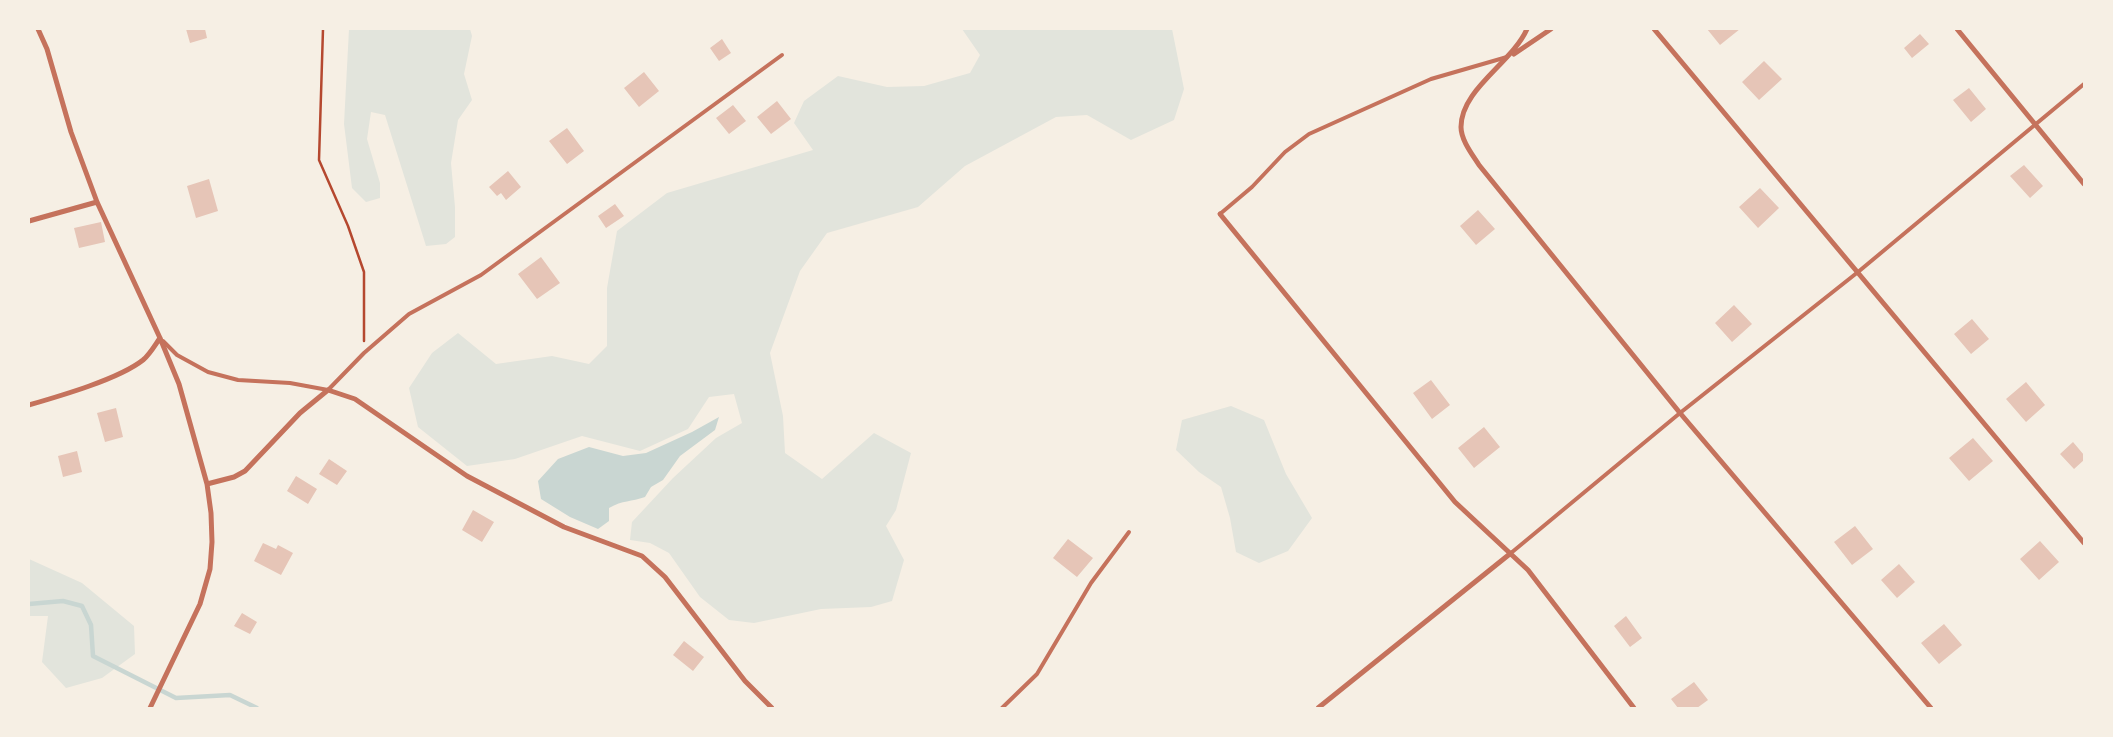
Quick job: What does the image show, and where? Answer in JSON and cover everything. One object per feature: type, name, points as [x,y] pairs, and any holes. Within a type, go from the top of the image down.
[{"type":"street","points":[[38,29],[46,49],[71,132],[97,202],[160,338],[179,384],[207,484],[211,513],[212,542],[210,569],[200,604],[173,664],[150,708]]},
{"type":"street","points":[[1527,29],[1522,40],[1509,56],[1476,90],[1463,113],[1461,128],[1464,139],[1479,165],[1680,413],[1931,708]]},
{"type":"street","points":[[1509,56],[1551,29]]},
{"type":"street","points":[[1654,29],[2084,543]]},
{"type":"street","points":[[1956,29],[2084,184]]},
{"type":"street","points":[[29,221],[97,202]]},
{"type":"street","points":[[1220,214],[1454,502],[1528,570],[1634,708]]},
{"type":"street","points":[[29,405],[62,396],[126,370],[144,359],[160,338]]},
{"type":"street","points":[[207,484],[234,477],[245,471],[300,413],[328,390],[354,399],[467,476],[564,527],[642,556],[665,577],[745,681],[772,708]]},
{"type":"street","points":[[1318,708],[1511,554]]},
{"type":"lane","points":[[160,338],[177,355],[208,372],[238,380],[290,383],[328,390],[364,353],[410,314],[481,275],[782,55]]},
{"type":"lane","points":[[1220,214],[1252,187],[1285,152],[1309,134],[1431,78],[1509,56]]},
{"type":"lane","points":[[1511,554],[1680,413],[1858,272],[2084,84]]},
{"type":"lane","points":[[1002,708],[1037,674],[1092,583],[1129,532]]},
{"type":"path","points":[[322,29],[319,160],[348,226],[364,272],[364,353]]},
{"type":"shaded area","points":[[349,29],[470,29],[472,36],[464,74],[472,100],[458,120],[451,163],[455,207],[455,237],[446,244],[426,246],[385,115],[371,112],[367,139],[380,183],[380,198],[366,202],[352,188],[344,124]]},
{"type":"shaded area","points":[[962,29],[1172,29],[1184,89],[1174,120],[1131,140],[1087,115],[1056,117],[965,166],[918,207],[827,233],[800,271],[770,353],[783,416],[785,453],[822,479],[874,433],[911,453],[896,510],[886,526],[904,560],[892,601],[871,607],[821,609],[754,623],[729,620],[700,597],[669,553],[650,543],[630,540],[632,522],[673,478],[716,438],[742,423],[734,394],[709,397],[688,429],[640,451],[582,436],[515,459],[467,466],[418,427],[409,388],[432,353],[458,333],[496,364],[552,356],[589,364],[607,346],[607,288],[617,231],[667,193],[813,150],[794,123],[804,101],[838,76],[887,87],[924,86],[970,73],[980,55]]},
{"type":"shaded area","points":[[1231,406],[1264,420],[1286,474],[1312,518],[1288,551],[1259,563],[1236,552],[1230,518],[1221,487],[1199,472],[1176,450],[1182,420]]},
{"type":"shaded area","points":[[719,417],[715,430],[680,456],[663,480],[651,487],[645,497],[609,508],[609,521],[598,529],[570,517],[541,499],[538,481],[558,459],[589,447],[623,456],[646,453],[692,432]]},
{"type":"shaded area","points":[[29,559],[82,583],[134,626],[135,654],[102,678],[66,688],[42,662],[48,616],[29,616]]},
{"type":"building","points":[[186,29],[205,29],[207,38],[190,43]]},
{"type":"building","points":[[1707,29],[1740,29],[1720,45]]},
{"type":"building","points":[[1920,34],[1929,44],[1912,58],[1904,48]]},
{"type":"building","points":[[722,39],[731,53],[719,61],[710,48]]},
{"type":"building","points":[[1764,61],[1782,79],[1759,100],[1742,82]]},
{"type":"building","points":[[644,72],[659,91],[639,107],[624,88]]},
{"type":"building","points":[[1969,88],[1986,109],[1971,122],[1953,100]]},
{"type":"building","points":[[777,101],[791,119],[771,134],[757,117]]},
{"type":"building","points":[[733,105],[746,121],[729,134],[716,118]]},
{"type":"building","points":[[567,128],[584,151],[567,164],[549,141]]},
{"type":"building","points":[[2024,165],[2043,186],[2030,198],[2010,176]]},
{"type":"building","points":[[508,171],[521,187],[506,200],[501,193],[497,196],[489,187]]},
{"type":"building","points":[[209,179],[218,211],[196,218],[187,186]]},
{"type":"building","points":[[1760,188],[1779,208],[1758,228],[1739,207]]},
{"type":"building","points":[[615,204],[624,216],[606,228],[598,216]]},
{"type":"building","points":[[1478,210],[1495,229],[1476,245],[1460,226]]},
{"type":"building","points":[[101,222],[105,242],[79,248],[74,228]]},
{"type":"building","points":[[541,257],[560,283],[537,299],[518,274]]},
{"type":"building","points":[[1734,305],[1752,324],[1732,342],[1715,323]]},
{"type":"building","points":[[1972,319],[1989,339],[1971,354],[1954,334]]},
{"type":"building","points":[[1431,380],[1450,405],[1432,419],[1413,393]]},
{"type":"building","points":[[2026,382],[2045,405],[2026,422],[2006,399]]},
{"type":"building","points":[[116,408],[123,437],[105,442],[97,413]]},
{"type":"building","points":[[1484,427],[1500,447],[1474,468],[1458,448]]},
{"type":"building","points":[[1973,438],[1993,461],[1969,481],[1949,458]]},
{"type":"building","points":[[2073,442],[2084,455],[2084,460],[2074,469],[2060,454]]},
{"type":"building","points":[[77,451],[82,472],[63,477],[58,456]]},
{"type":"building","points":[[329,459],[347,471],[337,485],[319,474]]},
{"type":"building","points":[[296,476],[317,489],[308,504],[287,491]]},
{"type":"building","points":[[473,510],[494,522],[482,542],[462,530]]},
{"type":"building","points":[[1855,526],[1873,549],[1852,565],[1834,542]]},
{"type":"building","points":[[1068,539],[1093,558],[1077,577],[1053,558]]},
{"type":"building","points":[[2040,541],[2059,562],[2039,580],[2020,559]]},
{"type":"building","points":[[263,543],[276,549],[278,545],[293,553],[281,575],[254,561]]},
{"type":"building","points":[[1899,564],[1915,582],[1897,598],[1881,580]]},
{"type":"building","points":[[242,613],[257,622],[250,634],[234,626]]},
{"type":"building","points":[[1626,616],[1642,638],[1630,647],[1614,626]]},
{"type":"building","points":[[1944,624],[1962,645],[1939,664],[1921,643]]},
{"type":"building","points":[[684,641],[704,657],[693,671],[673,655]]},
{"type":"building","points":[[1694,682],[1708,700],[1697,708],[1678,708],[1671,699]]},
{"type":"waterway","points":[[29,604],[63,601],[82,606],[91,625],[93,656],[176,698],[230,695],[257,708]]}]
